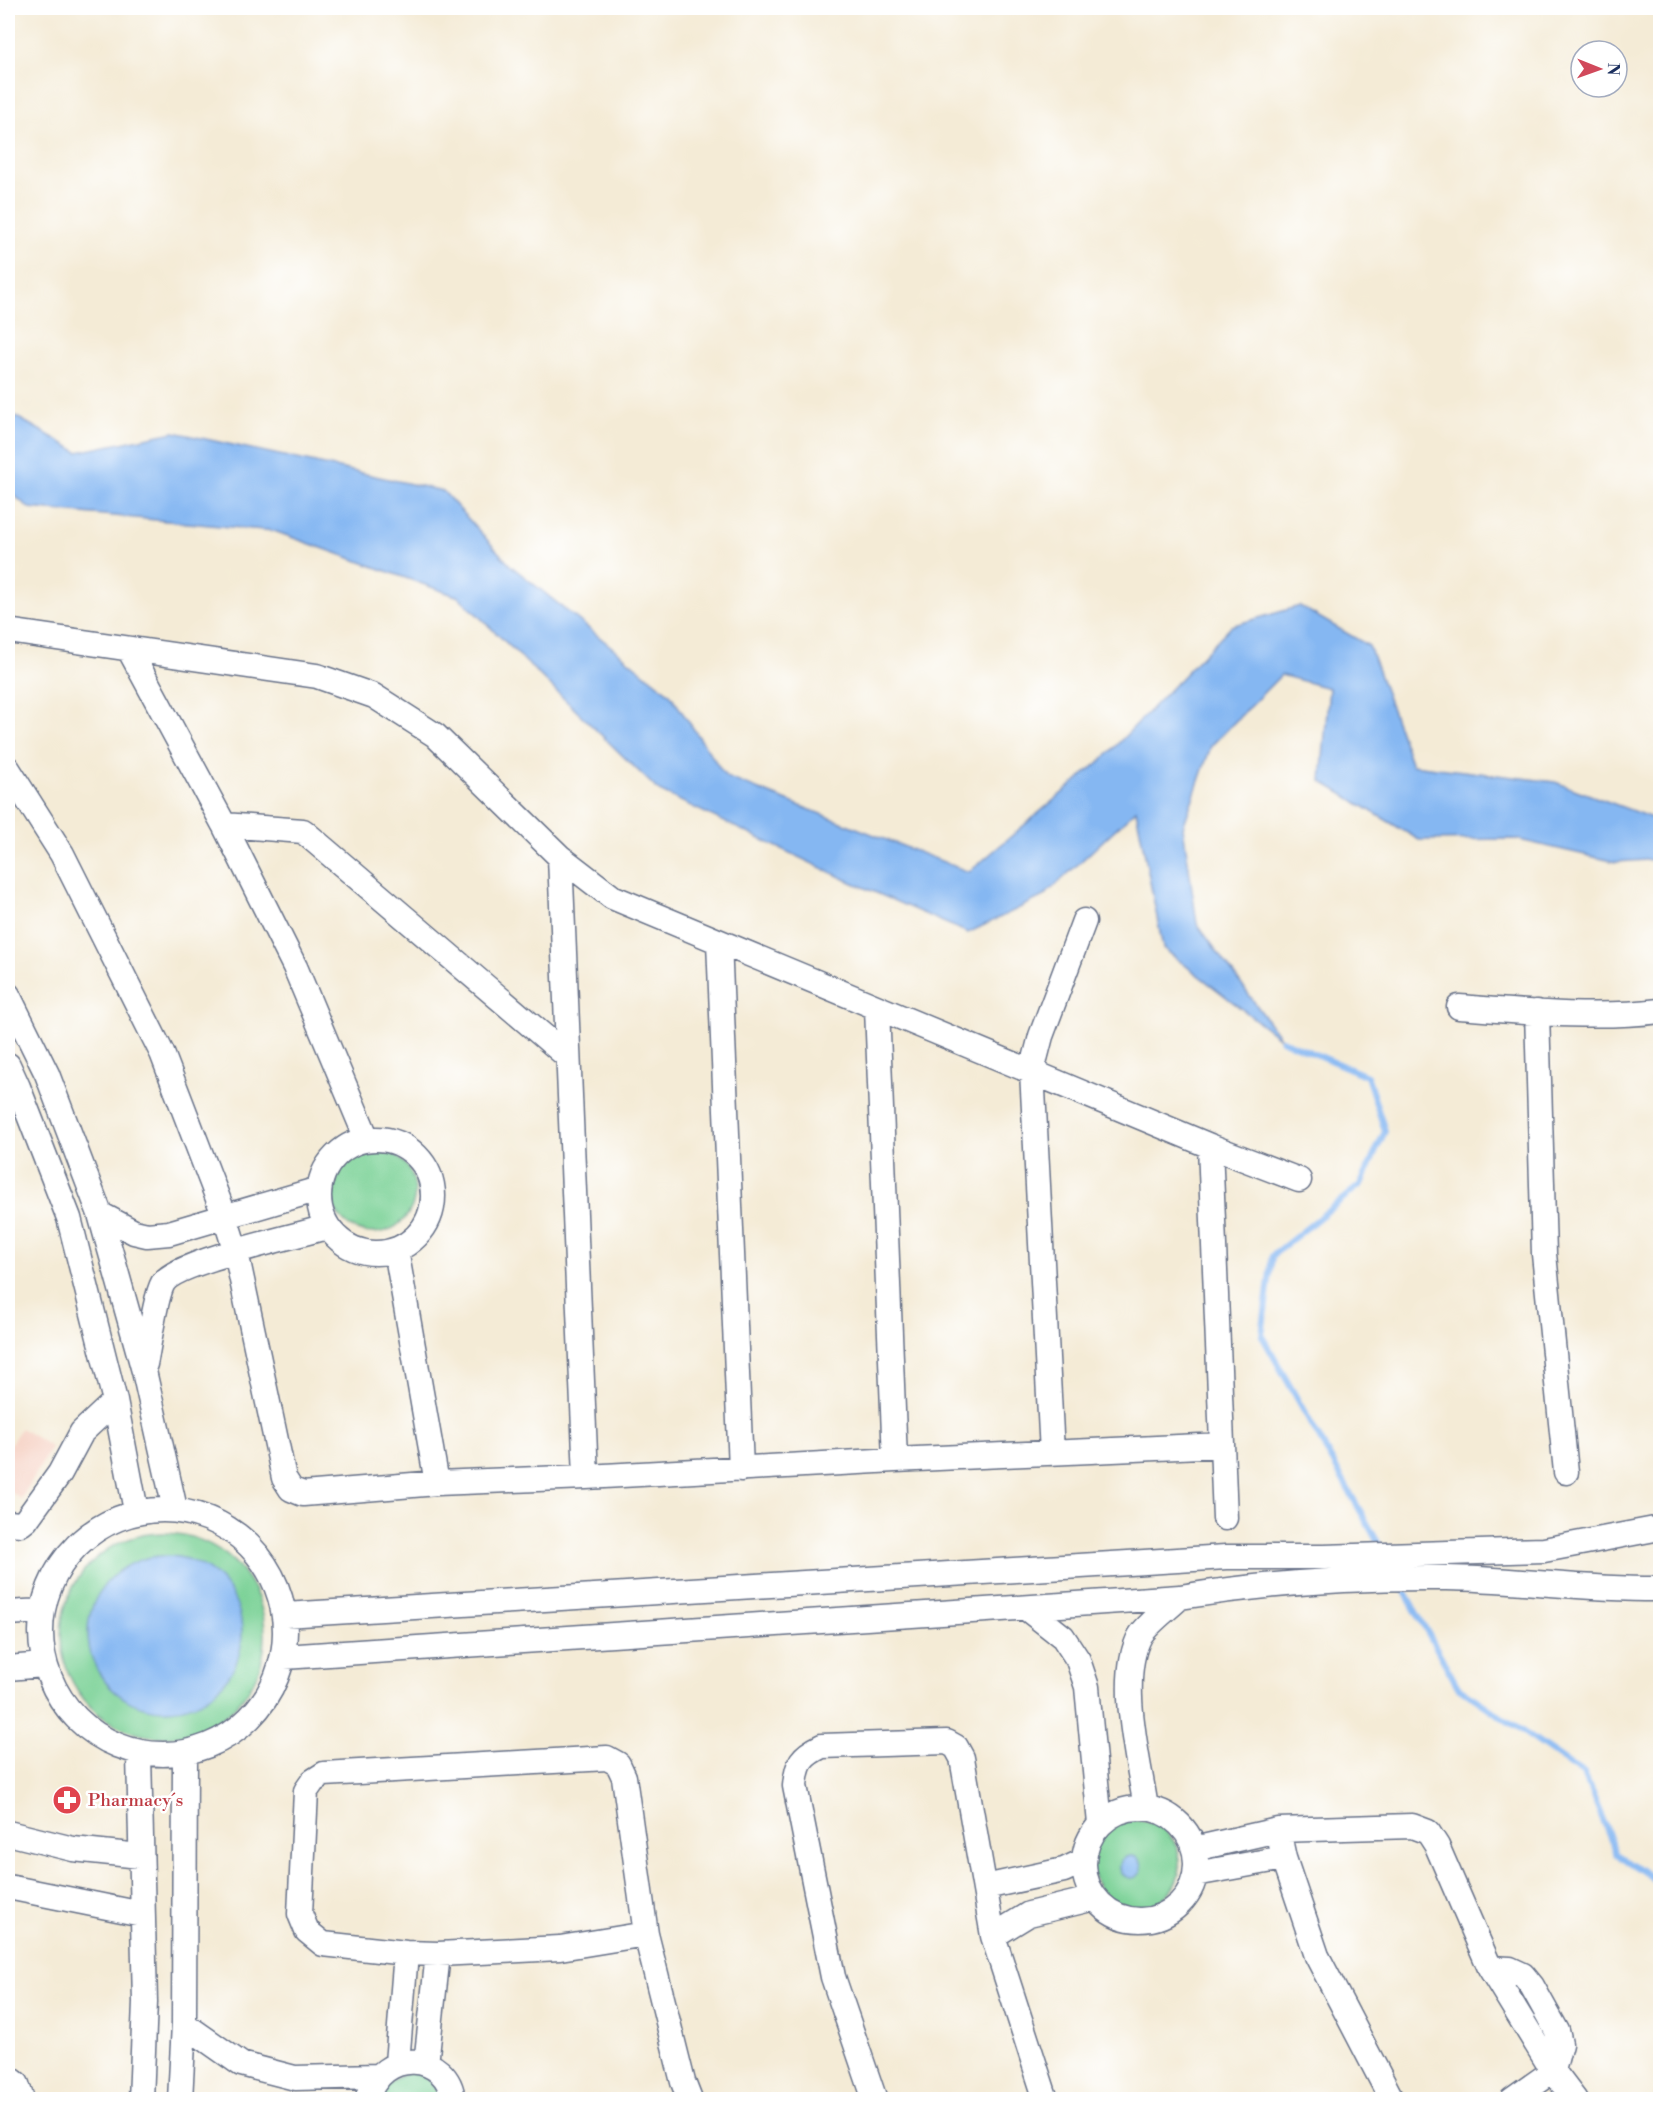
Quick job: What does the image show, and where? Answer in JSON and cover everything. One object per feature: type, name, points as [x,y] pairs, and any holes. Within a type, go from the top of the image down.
[{"type":"street","points":[[8,631],[317,676],[374,696],[435,735],[560,857],[612,897],[1210,1146],[1299,1180]]},
{"type":"street","points":[[129,649],[224,825],[295,967],[367,1139]]},
{"type":"street","points":[[8,769],[62,854],[162,1053],[225,1217],[236,1252],[284,1478],[291,1489],[303,1494],[437,1483],[1222,1445]]},
{"type":"street","points":[[224,825],[303,831],[567,1056]]},
{"type":"street","points":[[560,857],[585,1477]]},
{"type":"street","points":[[1052,1453],[1032,1071],[1041,1036],[1084,921]]},
{"type":"street","points":[[719,942],[741,1469]]},
{"type":"street","points":[[8,995],[47,1074],[100,1214],[144,1371],[175,1509]]},
{"type":"street","points":[[1459,1007],[1537,1012],[1637,1014],[1660,1011]]},
{"type":"street","points":[[877,1008],[895,1460]]},
{"type":"street","points":[[1537,1012],[1544,1254],[1566,1472]]},
{"type":"street","points":[[8,1065],[69,1218],[116,1401],[136,1511]]},
{"type":"street","points":[[367,1139],[386,1139],[403,1145],[417,1157],[428,1172],[433,1190],[431,1209],[424,1226],[412,1240],[396,1250],[377,1254],[358,1251],[341,1242],[327,1227],[320,1209],[319,1189],[324,1171],[334,1156],[349,1145],[367,1139]]},
{"type":"street","points":[[1210,1146],[1225,1518]]},
{"type":"street","points":[[100,1214],[134,1232],[147,1235],[169,1233],[319,1189]]},
{"type":"street","points":[[144,1371],[163,1283],[172,1274],[236,1252],[327,1227]]},
{"type":"street","points":[[396,1250],[437,1483]]},
{"type":"street","points":[[8,1523],[21,1524],[26,1520],[60,1473],[82,1432],[116,1401]]},
{"type":"street","points":[[175,1509],[214,1520],[248,1543],[273,1576],[285,1615],[284,1657],[265,1702],[230,1736],[185,1755],[139,1755],[97,1738],[63,1707],[43,1665],[41,1611],[58,1566],[92,1531],[136,1511],[175,1509]]},
{"type":"street","points":[[284,1657],[1180,1598],[1326,1569],[1447,1552],[1544,1550],[1657,1532]]},
{"type":"street","points":[[285,1615],[1226,1557],[1326,1569],[1447,1578],[1657,1586]]},
{"type":"street","points":[[1146,1808],[1130,1691],[1132,1657],[1141,1634],[1180,1598]]},
{"type":"street","points":[[1026,1608],[1063,1637],[1078,1660],[1087,1688],[1100,1824]]},
{"type":"street","points":[[8,1613],[41,1611]]},
{"type":"street","points":[[8,1668],[43,1665]]},
{"type":"street","points":[[875,2100],[833,1977],[795,1786],[796,1770],[805,1754],[822,1746],[947,1742],[956,1748],[962,1758],[993,1936],[1046,2100]]},
{"type":"street","points":[[139,1755],[145,2002],[141,2100]]},
{"type":"street","points":[[180,2100],[184,2024],[185,1755]]},
{"type":"street","points":[[646,1934],[560,1948],[438,1954],[323,1944],[307,1931],[300,1914],[306,1791],[313,1781],[324,1774],[607,1758],[618,1764],[624,1777],[646,1934],[683,2082],[690,2100]]},
{"type":"street","points":[[1146,1808],[1162,1813],[1176,1822],[1187,1834],[1194,1849],[1195,1874],[1188,1894],[1174,1910],[1155,1919],[1134,1921],[1114,1915],[1095,1898],[1086,1882],[1083,1861],[1088,1841],[1100,1824],[1114,1814],[1129,1809],[1146,1808]]},
{"type":"street","points":[[1194,1849],[1278,1830],[1413,1826],[1428,1832],[1437,1846],[1490,1968],[1510,1969],[1523,1975],[1532,1986],[1557,2031],[1560,2044],[1560,2090],[1512,2100]]},
{"type":"street","points":[[1278,1830],[1284,1858],[1317,1956],[1392,2100]]},
{"type":"street","points":[[8,1833],[73,1849],[140,1856]]},
{"type":"street","points":[[1195,1874],[1284,1858]]},
{"type":"street","points":[[985,1887],[1064,1870],[1083,1861]]},
{"type":"street","points":[[8,1887],[142,1914]]},
{"type":"street","points":[[993,1936],[1029,1914],[1095,1898]]},
{"type":"street","points":[[367,2100],[371,2087],[388,2069],[406,1953]]},
{"type":"street","points":[[426,2064],[438,1954]]},
{"type":"street","points":[[184,2024],[242,2064],[295,2078],[388,2069],[412,2061],[426,2064],[438,2071],[447,2082],[453,2100]]},
{"type":"street","points":[[8,2077],[17,2084],[22,2100]]},
{"type":"shaded area","points":[[21,1428],[51,1447],[21,1499],[8,1490],[8,1448]]},
{"type":"green space","points":[[373,1149],[389,1152],[403,1161],[412,1175],[415,1191],[412,1207],[403,1221],[389,1230],[373,1233],[357,1230],[343,1221],[334,1207],[331,1191],[334,1175],[343,1161],[357,1152]]},
{"type":"green space","points":[[153,1533],[173,1533],[202,1540],[228,1556],[242,1570],[258,1596],[264,1615],[264,1655],[258,1674],[242,1700],[228,1714],[193,1733],[173,1737],[153,1737],[124,1730],[98,1714],[84,1700],[65,1665],[61,1645],[61,1625],[68,1596],[84,1570],[98,1556],[133,1537]]},
{"type":"green space","points":[[1136,1820],[1153,1824],[1167,1833],[1176,1847],[1180,1864],[1176,1881],[1167,1895],[1153,1904],[1136,1908],[1119,1904],[1105,1895],[1096,1881],[1092,1864],[1096,1847],[1105,1833],[1119,1824]]},
{"type":"green space","points":[[411,2072],[430,2081],[442,2100],[380,2100],[387,2085]]},
{"type":"water","points":[[8,412],[78,452],[174,432],[443,491],[510,565],[670,694],[726,777],[969,872],[1106,756],[1231,626],[1300,606],[1369,646],[1412,765],[1555,782],[1660,821],[1660,859],[1616,862],[1515,839],[1419,840],[1321,781],[1329,688],[1281,675],[1211,746],[1183,827],[1197,924],[1282,1040],[1163,948],[1136,810],[1044,896],[968,933],[849,881],[659,791],[459,597],[274,531],[29,508],[8,490]]},
{"type":"water","points":[[165,1556],[194,1562],[208,1569],[219,1579],[229,1590],[236,1604],[242,1633],[236,1662],[229,1676],[219,1687],[208,1697],[194,1704],[165,1710],[136,1704],[122,1697],[111,1687],[101,1676],[94,1662],[88,1633],[94,1604],[101,1590],[111,1579],[122,1569],[136,1562]]},
{"type":"water","points":[[1131,1856],[1139,1859],[1142,1867],[1139,1875],[1131,1878],[1123,1875],[1120,1867],[1123,1859]]},
{"type":"waterway","points":[[1282,1040],[1367,1076],[1385,1131],[1361,1184],[1272,1256],[1262,1336],[1381,1548]]},
{"type":"waterway","points":[[1400,1583],[1458,1687],[1584,1774],[1617,1854],[1660,1883]]},
{"type":"place","name":"Pharmacy´s","points":[[67,1800]]}]
